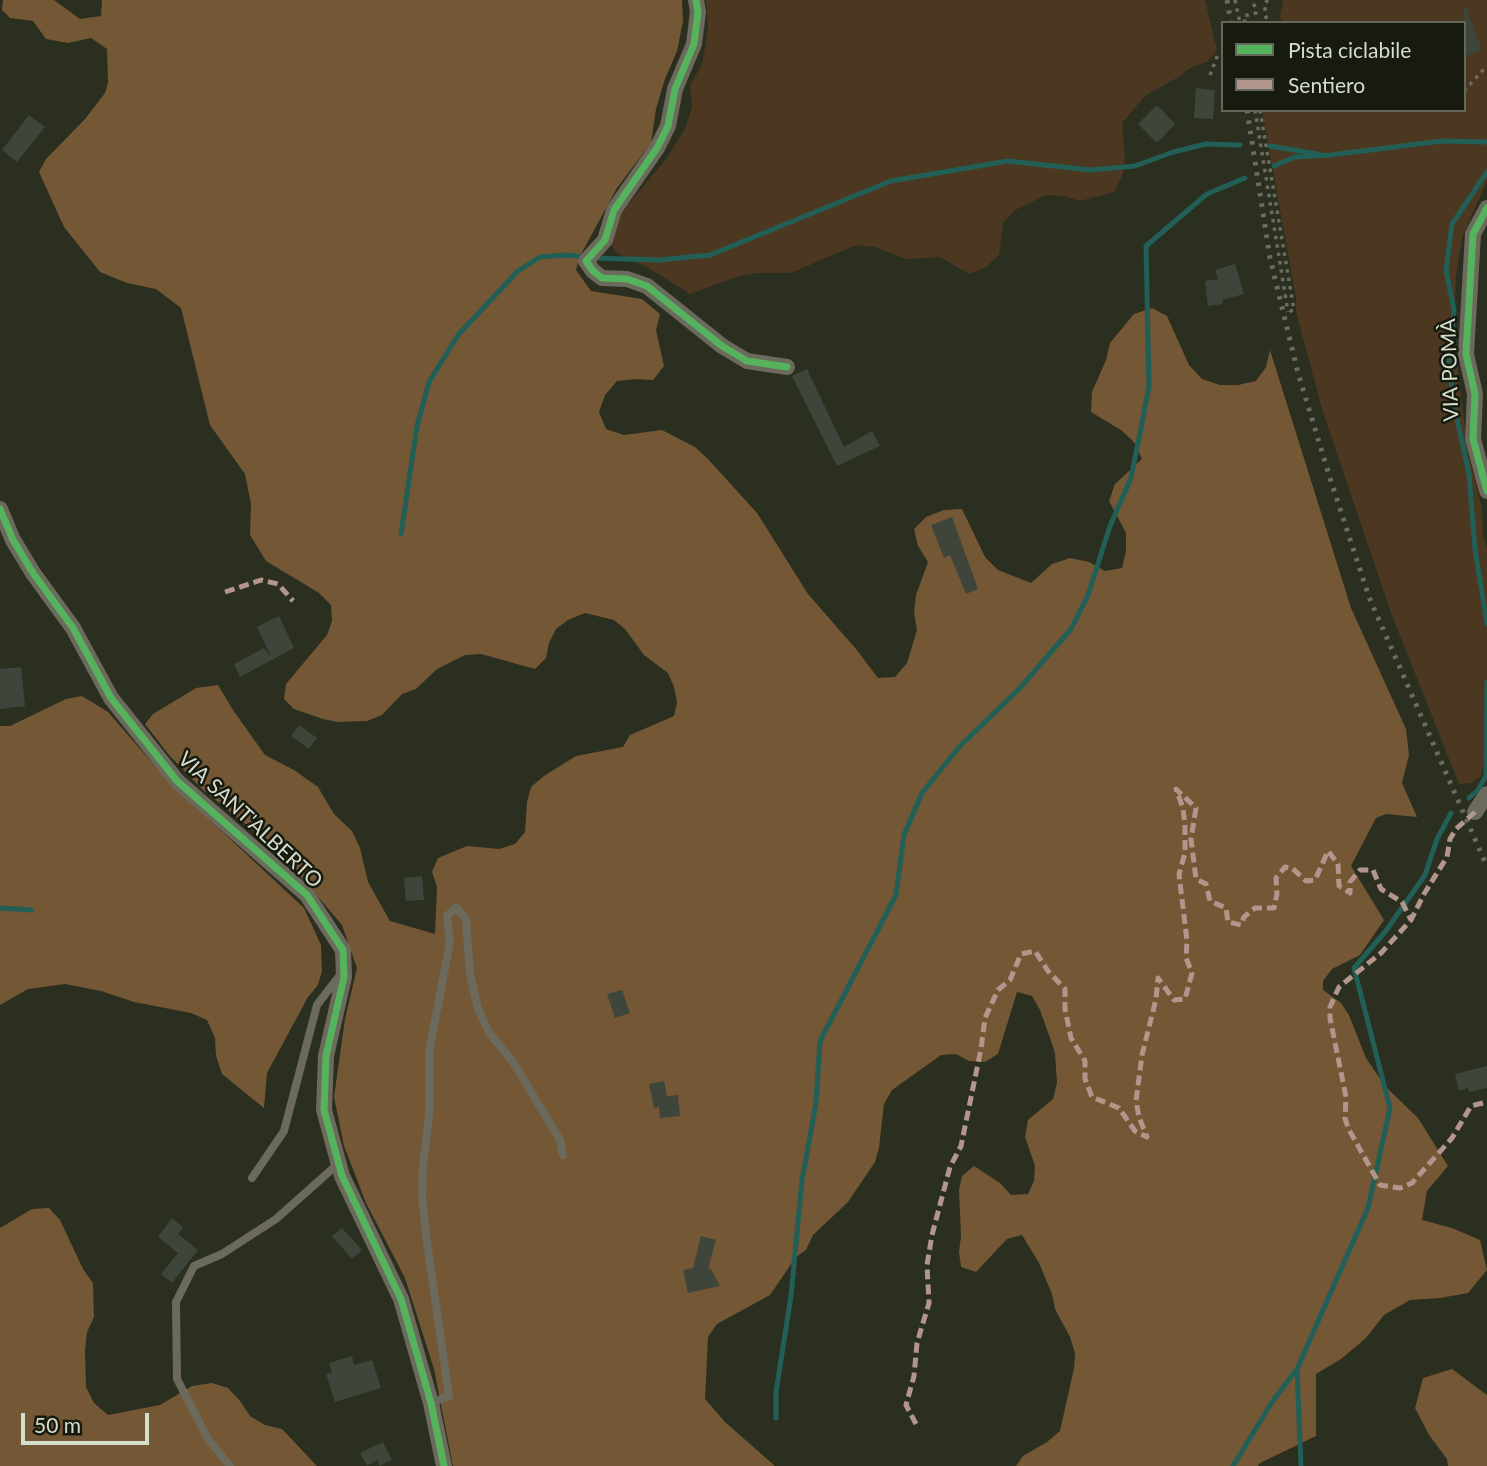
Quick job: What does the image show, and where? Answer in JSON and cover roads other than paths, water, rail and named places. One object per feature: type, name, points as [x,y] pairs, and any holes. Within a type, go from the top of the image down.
[{"type":"street","points":[[696,0],[698,12],[694,44],[675,89],[668,126],[657,148],[614,210],[604,240],[586,261],[602,278],[627,279],[647,286],[722,346],[747,361],[787,367]]},
{"type":"street","name":"VIA POMÀ","points":[[1487,208],[1473,234],[1466,354],[1475,394],[1473,439],[1487,491]]},
{"type":"street","name":"VIA SANT'ALBERTO","points":[[0,509],[13,540],[73,628],[111,698],[177,781],[307,895],[344,950],[344,969],[326,1056],[324,1110],[339,1163],[368,1232],[401,1299],[431,1403],[444,1466]]},
{"type":"street","points":[[1475,811],[1487,794]]},
{"type":"lane","points":[[431,1403],[449,1396],[426,1235],[422,1195],[423,1166],[429,1115],[429,1052],[450,942],[447,916],[456,907],[466,919],[470,974],[478,1009],[490,1034],[513,1062],[560,1140],[563,1156]]},
{"type":"lane","points":[[252,1178],[284,1131],[317,1005],[344,969]]},
{"type":"lane","points":[[230,1466],[208,1439],[177,1379],[176,1302],[194,1266],[222,1254],[276,1219],[339,1163]]},
{"type":"waterway","points":[[1274,166],[1295,157],[1442,141],[1487,142]]},
{"type":"waterway","points":[[594,258],[659,260],[710,255],[891,181],[1008,161],[1090,170],[1135,166],[1173,152],[1206,144],[1240,145]]},
{"type":"waterway","points":[[1270,146],[1318,154]]},
{"type":"waterway","points":[[1487,172],[1452,224],[1446,270],[1454,310],[1449,364],[1453,401],[1469,474],[1475,549],[1487,624]]},
{"type":"waterway","points":[[776,1418],[776,1392],[791,1296],[802,1180],[816,1103],[820,1041],[896,895],[904,835],[922,793],[960,746],[1019,689],[1071,629],[1088,595],[1110,526],[1131,478],[1149,387],[1146,246],[1207,194],[1245,178]]},
{"type":"waterway","points":[[401,534],[417,426],[429,382],[458,335],[518,271],[540,257],[584,257]]},
{"type":"waterway","points":[[1469,798],[1478,790],[1486,776],[1487,682]]},
{"type":"waterway","points":[[1233,1466],[1272,1402],[1297,1369],[1368,1208],[1390,1108],[1354,968],[1385,932],[1425,875],[1437,839],[1451,813]]},
{"type":"waterway","points":[[0,908],[31,910]]},
{"type":"waterway","points":[[1297,1369],[1301,1466]]},
{"type":"railway","points":[[1227,0],[1231,21]]},
{"type":"railway","points":[[1247,112],[1270,258],[1298,373],[1329,475],[1369,597],[1485,862]]}]
